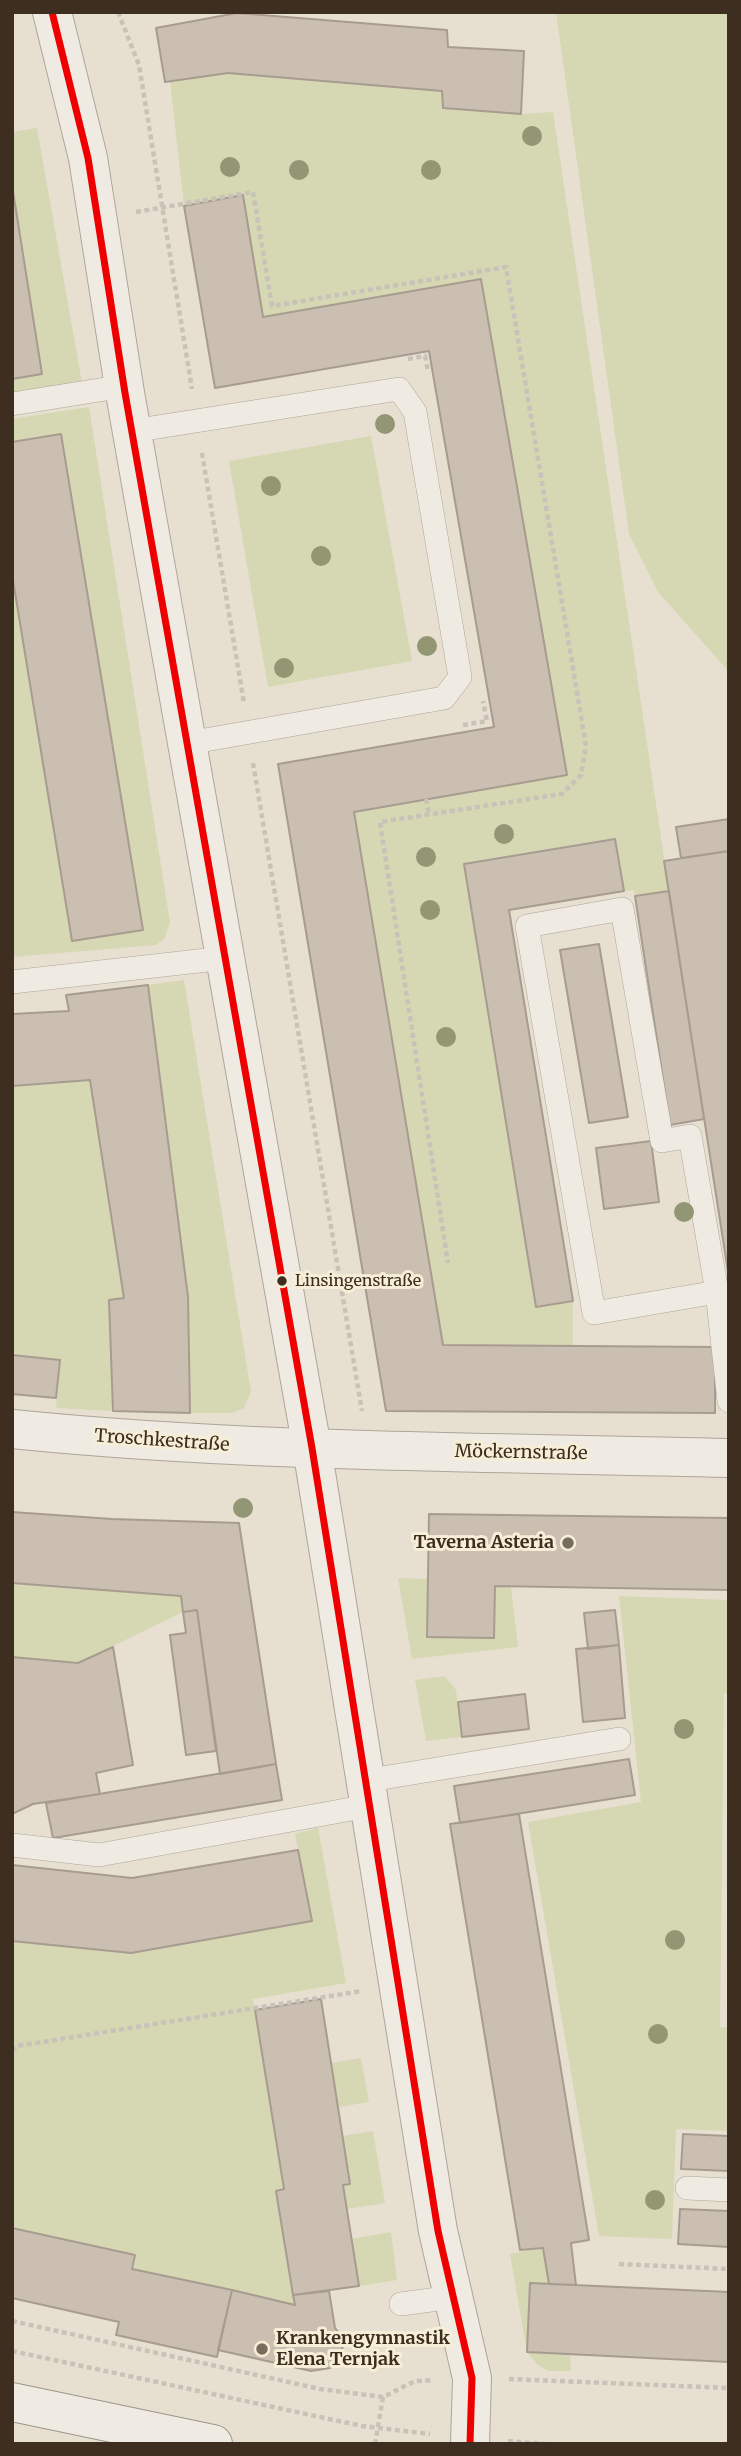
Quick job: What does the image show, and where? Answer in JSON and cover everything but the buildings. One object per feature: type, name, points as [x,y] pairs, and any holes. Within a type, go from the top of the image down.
[{"type":"street","points":[[52,12],[88,158],[124,386],[312,1448],[438,2231],[472,2378],[471,2441]]},
{"type":"street","name":"Troschkestraße","points":[[12,1429],[112,1439],[312,1448]]},
{"type":"street","name":"Möckernstraße","points":[[312,1448],[729,1458]]},
{"type":"street","points":[[12,2402],[213,2444]]},
{"type":"lane","points":[[12,404],[124,386]]},
{"type":"lane","points":[[132,431],[399,389],[415,412],[460,677],[444,698],[191,757]]},
{"type":"lane","points":[[717,1292],[593,1312],[527,926],[622,909],[662,1141],[690,1136],[717,1292],[729,1401]]},
{"type":"lane","points":[[12,982],[225,958]]},
{"type":"lane","points":[[12,1845],[99,1855],[366,1793],[618,1739]]},
{"type":"lane","points":[[687,2188],[729,2190]]},
{"type":"lane","points":[[401,2304],[453,2297]]},
{"type":"path","points":[[398,360],[425,356],[430,383]]},
{"type":"path","points":[[459,726],[487,721],[482,694]]},
{"type":"path","points":[[191,757],[253,760]]},
{"type":"path","points":[[426,799],[429,814]]},
{"type":"path","points":[[12,2051],[17,2046],[397,1986]]},
{"type":"path","points":[[619,2264],[729,2269]]},
{"type":"path","points":[[12,2321],[320,2389],[383,2398],[415,2381],[472,2378],[729,2388]]},
{"type":"path","points":[[12,2351],[378,2428],[471,2441]]},
{"type":"path","points":[[375,2444],[383,2398]]},
{"type":"green space","points":[[556,12],[729,12],[729,672],[658,592],[629,534]]},
{"type":"green space","points":[[228,73],[442,91],[443,108],[521,114],[553,112],[669,891],[635,896],[634,890],[624,891],[615,839],[464,864],[537,1306],[573,1301],[573,1345],[443,1345],[354,812],[567,775],[482,280],[263,317],[243,196],[184,206],[170,81]]},
{"type":"green space","points":[[37,128],[82,383],[12,394],[12,132]]},
{"type":"green space","points":[[89,407],[170,923],[164,939],[156,945],[12,957],[12,419]]},
{"type":"green space","points":[[371,436],[412,661],[268,687],[229,461]]},
{"type":"green space","points":[[184,980],[251,1392],[244,1408],[232,1413],[190,1413],[188,1297],[148,985]]},
{"type":"green space","points":[[90,1080],[124,1298],[109,1301],[113,1411],[56,1408],[59,1360],[12,1355],[12,1086]]},
{"type":"green space","points":[[398,1578],[429,1579],[494,1638],[495,1586],[511,1587],[518,1647],[412,1659]]},
{"type":"green space","points":[[12,1581],[181,1596],[183,1612],[78,1663],[12,1657]]},
{"type":"green space","points":[[619,1596],[729,1600],[729,1693],[724,1693],[720,2027],[729,2027],[729,2131],[676,2129],[672,2239],[599,2236],[528,1822],[641,1802]]},
{"type":"green space","points":[[445,1676],[456,1690],[462,1737],[426,1741],[415,1680]]},
{"type":"green space","points":[[318,1828],[346,1983],[253,1999],[284,2189],[276,2191],[295,2305],[132,2269],[135,2255],[12,2228],[12,1941],[131,1953],[312,1921],[295,1834]]},
{"type":"green space","points":[[361,2058],[369,2102],[339,2107],[331,2063]]},
{"type":"green space","points":[[373,2131],[385,2203],[347,2209],[343,2185],[350,2184],[342,2136]]},
{"type":"green space","points":[[391,2232],[397,2280],[359,2286],[351,2239]]},
{"type":"green space","points":[[543,2248],[549,2284],[530,2283],[528,2352],[570,2354],[571,2371],[549,2371],[538,2365],[527,2352],[510,2254]]},
{"type":"transit line","points":[[52,12],[88,158],[125,393],[312,1448],[438,2231],[472,2378],[470,2444]]},
{"type":"place","name":"Linsingenstraße","points":[[282,1281]]},
{"type":"place","name":"Taverna Asteria","points":[[568,1543]]},
{"type":"place","name":"Krankengymnastik Elena Ternjak","points":[[262,2349]]}]
